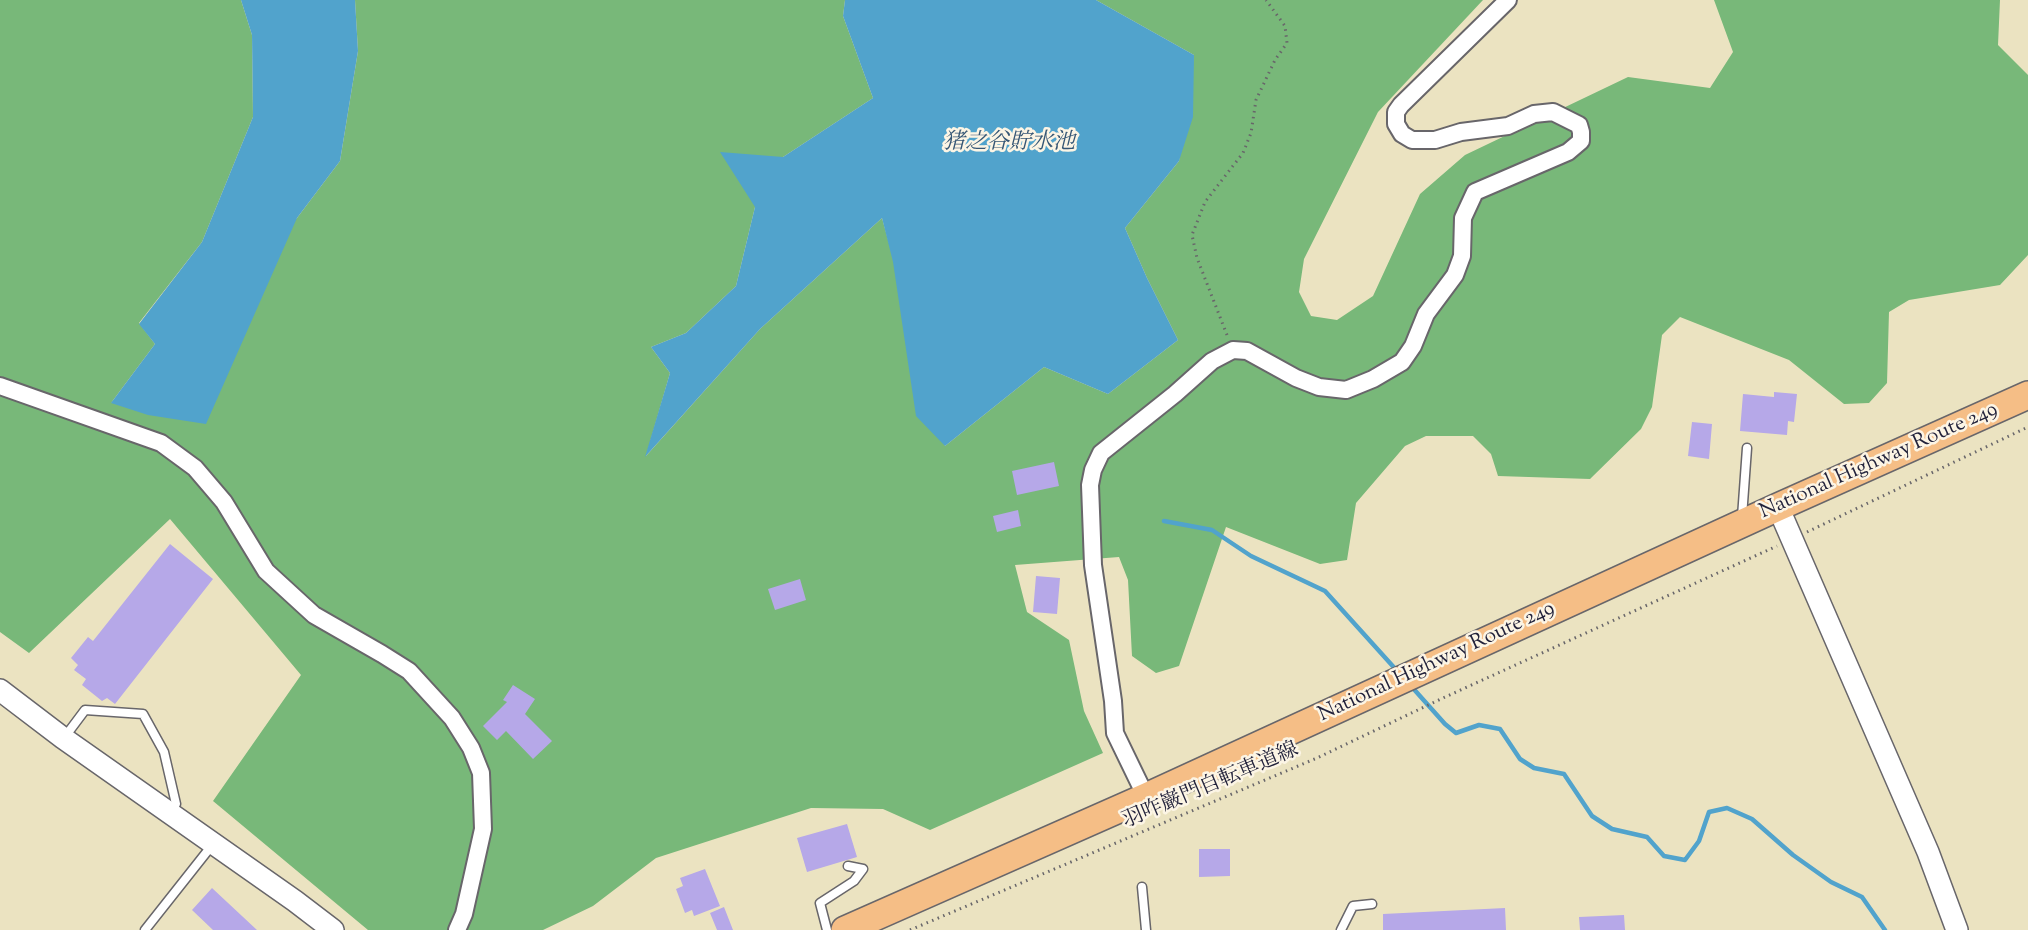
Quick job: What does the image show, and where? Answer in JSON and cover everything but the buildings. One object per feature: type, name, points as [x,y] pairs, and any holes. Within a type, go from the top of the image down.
[{"type":"highway","name":"National Highway Route 249","points":[[845,930],[1146,797],[2028,394]]},
{"type":"street","points":[[1146,797],[1115,733],[1113,701],[1093,565],[1090,485],[1092,470],[1101,453],[1212,361],[1233,350],[1247,351],[1296,378],[1319,387],[1346,390],[1373,380],[1401,362],[1413,346],[1426,314],[1455,275],[1462,256],[1463,218],[1475,192],[1568,152],[1581,141],[1578,125],[1553,112],[1534,114],[1508,126],[1461,132],[1435,140],[1412,140],[1402,134],[1396,124],[1396,112],[1401,105],[1509,0]]},
{"type":"street","points":[[0,386],[161,443],[195,468],[224,502],[266,571],[314,615],[409,671],[452,718],[471,748],[481,773],[483,830],[464,914],[457,930]]},
{"type":"street","points":[[1778,507],[1928,852],[1957,930]]},
{"type":"street","points":[[0,690],[63,738],[333,930]]},
{"type":"lane","points":[[1741,524],[1747,448]]},
{"type":"lane","points":[[63,738],[85,710],[143,714],[164,752],[176,804],[169,812]]},
{"type":"lane","points":[[145,930],[213,844]]},
{"type":"lane","points":[[827,930],[820,903],[854,881],[863,869],[848,866]]},
{"type":"lane","points":[[1142,887],[1146,930]]},
{"type":"lane","points":[[1341,930],[1353,906],[1372,904]]},
{"type":"path","points":[[1233,350],[1197,258],[1192,235],[1205,202],[1243,153],[1251,134],[1256,100],[1275,60],[1287,43],[1285,26],[1266,0]]},
{"type":"path","points":[[1813,530],[2028,428]]},
{"type":"path","name":"羽咋巌門自転車道線","points":[[910,930],[1317,758],[1783,543]]},
{"type":"green space","points":[[0,0],[241,0],[252,35],[253,117],[202,242],[139,323],[155,344],[111,403],[297,218],[340,161],[358,51],[355,0],[845,0],[843,16],[873,98],[783,157],[755,207],[736,286],[686,333],[651,347],[670,373],[646,456],[760,329],[882,218],[945,446],[1044,367],[1108,394],[1178,340],[1125,228],[1179,161],[1194,55],[1096,0],[1483,0],[1378,112],[1304,259],[1299,292],[1311,316],[1337,320],[1373,296],[1420,194],[1465,155],[1628,77],[1710,88],[1733,52],[1714,0],[2000,0],[1998,45],[2028,75],[2028,255],[2000,285],[1909,300],[1889,312],[1887,383],[1869,403],[1844,404],[1789,360],[1680,317],[1662,335],[1652,407],[1641,429],[1590,479],[1498,476],[1491,454],[1473,436],[1426,436],[1405,446],[1356,503],[1347,560],[1320,564],[1226,527],[1179,666],[1156,673],[1132,656],[1128,580],[1119,557],[1015,565],[1027,612],[1069,640],[1084,711],[1103,753],[930,830],[883,809],[811,808],[656,858],[593,906],[543,930],[368,930],[213,801],[301,675],[170,519],[29,653],[0,632]]},
{"type":"water","points":[[241,0],[355,0],[358,51],[340,161],[297,218],[206,424],[148,415],[111,403],[155,344],[139,324],[202,242],[253,117],[252,35]]},
{"type":"water","name":"猪之谷貯水池","points":[[845,0],[1096,0],[1194,55],[1193,117],[1179,161],[1125,228],[1178,340],[1108,394],[1044,367],[945,446],[916,416],[893,262],[882,218],[760,329],[645,457],[670,373],[651,347],[686,333],[736,286],[755,207],[720,152],[783,157],[873,98],[843,16]]},
{"type":"waterway","points":[[1164,521],[1212,530],[1251,556],[1325,591],[1399,673]]},
{"type":"waterway","points":[[1411,686],[1456,733],[1479,725],[1500,729],[1520,759],[1534,768],[1564,774],[1592,816],[1612,829],[1647,837],[1664,856],[1685,860],[1699,841],[1709,812],[1727,808],[1752,819],[1793,855],[1831,882],[1862,897],[1885,930]]}]
